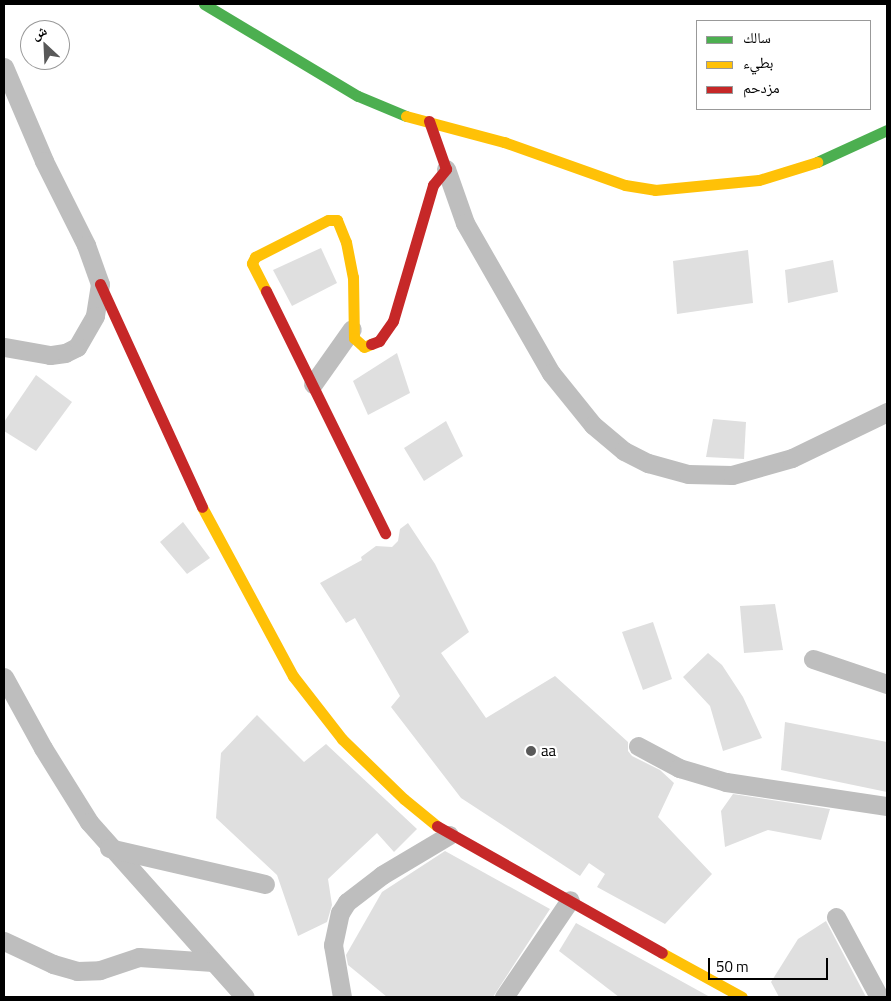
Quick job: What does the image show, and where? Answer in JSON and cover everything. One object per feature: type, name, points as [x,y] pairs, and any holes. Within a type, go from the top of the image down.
[{"type":"street","points":[[204,4],[358,96],[428,121],[504,142],[625,185],[655,190],[718,187],[789,173],[887,130]]},
{"type":"street","points":[[4,66],[40,152],[86,245],[100,284],[202,508],[279,654],[342,739],[404,799],[449,835],[570,900],[742,997]]},
{"type":"street","points":[[428,121],[465,223],[551,373],[593,424],[624,451],[648,463],[688,474],[732,475],[792,458],[887,412]]},
{"type":"street","points":[[385,533],[313,384],[255,271],[255,257],[328,220],[337,220],[346,242],[353,277],[352,329],[354,338],[364,347],[379,341],[386,333],[396,312],[431,190],[446,169]]},
{"type":"street","points":[[4,347],[50,355],[65,353],[77,347],[95,316],[100,284]]},
{"type":"street","points":[[313,384],[352,329]]},
{"type":"street","points":[[813,659],[887,684]]},
{"type":"street","points":[[4,677],[73,797],[109,848],[245,997]]},
{"type":"street","points":[[638,746],[679,768],[726,782],[887,806]]},
{"type":"street","points":[[342,997],[333,945],[340,913],[347,902],[382,875],[449,835]]},
{"type":"street","points":[[109,848],[265,884]]},
{"type":"street","points":[[504,997],[570,900]]},
{"type":"street","points":[[836,917],[879,997]]},
{"type":"street","points":[[4,941],[53,964],[77,971],[100,970],[139,957],[213,962]]},
{"type":"building","points":[[321,248],[337,283],[292,306],[273,270]]},
{"type":"building","points":[[748,250],[753,303],[677,314],[673,261]]},
{"type":"building","points":[[833,260],[838,292],[788,303],[785,270]]},
{"type":"building","points":[[397,353],[410,393],[368,415],[353,381]]},
{"type":"building","points":[[36,375],[72,402],[36,451],[4,431],[4,422]]},
{"type":"building","points":[[713,419],[746,422],[744,459],[706,457]]},
{"type":"building","points":[[446,421],[463,456],[424,481],[404,448]]},
{"type":"building","points":[[183,522],[210,558],[187,574],[160,542]]},
{"type":"building","name":"aa","points":[[408,523],[435,564],[469,632],[441,653],[486,718],[555,676],[628,742],[628,751],[632,756],[660,770],[674,783],[658,817],[712,874],[665,924],[597,887],[605,874],[589,863],[580,876],[461,798],[391,707],[400,696],[355,618],[346,623],[320,583],[362,560],[361,557],[376,546],[392,547],[398,541],[400,529]]},
{"type":"building","points":[[775,604],[783,650],[744,653],[740,606]]},
{"type":"building","points":[[653,622],[672,679],[643,690],[622,632]]},
{"type":"building","points":[[708,653],[722,665],[743,697],[762,738],[723,751],[710,706],[683,677]]},
{"type":"building","points":[[257,715],[304,762],[326,744],[417,829],[394,852],[377,833],[328,879],[332,905],[327,922],[298,936],[277,875],[216,818],[221,753]]},
{"type":"building","points":[[785,722],[887,742],[887,792],[781,770]]},
{"type":"building","points":[[733,794],[830,809],[821,840],[768,830],[725,847],[721,811]]},
{"type":"building","points":[[445,851],[550,909],[493,997],[387,997],[348,965],[346,955],[382,892]]},
{"type":"building","points":[[826,921],[866,997],[779,997],[771,982],[798,939]]},
{"type":"building","points":[[576,923],[710,997],[619,997],[559,951]]},
{"type":"traffic: fast","points":[[204,4],[358,96],[406,116]]},
{"type":"traffic: fast","points":[[817,162],[887,130]]},
{"type":"traffic: slow","points":[[406,116],[504,142],[625,185],[655,190],[759,180],[817,162]]},
{"type":"traffic: slow","points":[[266,291],[252,263],[255,257],[328,220],[337,220],[346,242],[353,277],[354,338],[364,347],[371,344]]},
{"type":"traffic: slow","points":[[202,507],[293,676],[342,739],[404,799],[437,826]]},
{"type":"traffic: slow","points":[[662,953],[742,997]]},
{"type":"traffic: jam","points":[[371,344],[379,341],[393,321],[433,185],[446,169],[429,121]]},
{"type":"traffic: jam","points":[[100,284],[202,507]]},
{"type":"traffic: jam","points":[[266,291],[385,533]]},
{"type":"traffic: jam","points":[[437,826],[662,953]]},
{"type":"place","name":"aa","points":[[531,751]]}]
